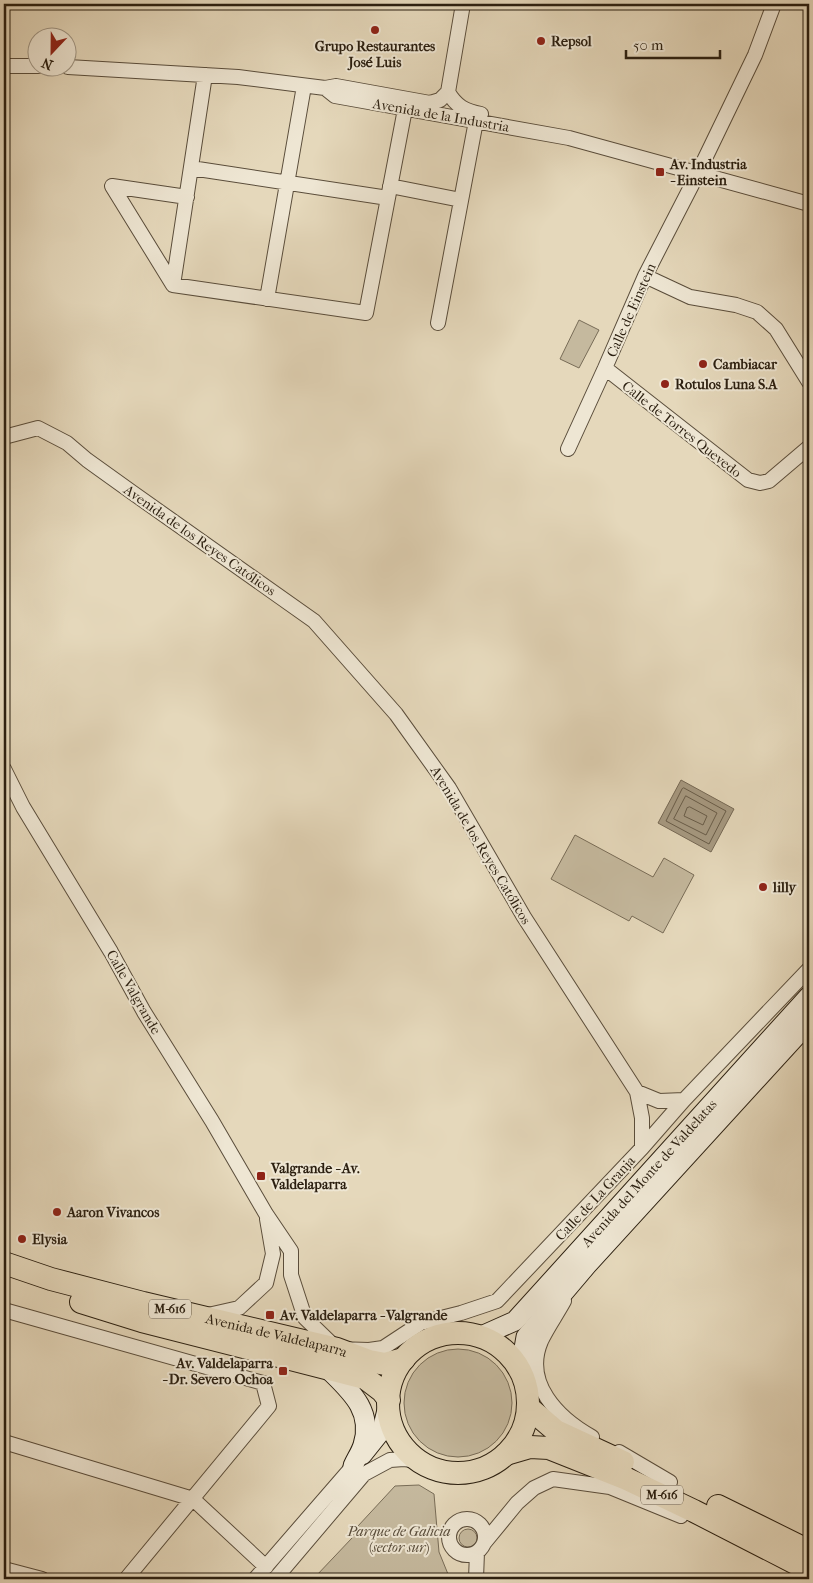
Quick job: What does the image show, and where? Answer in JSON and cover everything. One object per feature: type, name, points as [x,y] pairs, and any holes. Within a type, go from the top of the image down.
[{"type":"highway","name":"Avenida de Valdelaparra","points":[[4,1263],[68,1284],[202,1316],[332,1359],[365,1378],[382,1391],[388,1403]]},
{"type":"highway","name":"Avenida de Valdelaparra","points":[[4,1278],[142,1321],[332,1359],[369,1361],[384,1364],[404,1359]]},
{"type":"highway","name":"M-616","points":[[459,1333],[479,1337],[496,1344],[510,1356],[520,1371],[527,1388],[528,1407],[525,1425],[518,1440],[506,1454],[487,1467],[464,1473],[441,1471],[419,1462],[403,1447],[392,1428],[388,1403],[390,1389],[395,1373],[404,1359],[419,1345],[438,1336],[459,1333]]},
{"type":"highway","name":"M-616","points":[[528,1407],[556,1431],[670,1482],[786,1539],[807,1563]]},
{"type":"highway","name":"M-616","points":[[506,1454],[530,1447],[549,1448],[627,1479],[807,1563]]},
{"type":"main road","name":"Avenida del Monte de Valdelatas","points":[[479,1337],[515,1321],[809,996]]},
{"type":"main road","name":"Avenida del Monte de Valdelatas","points":[[520,1371],[526,1338],[587,1264],[809,1022]]},
{"type":"main road","points":[[332,1359],[362,1408],[365,1426],[364,1444],[353,1466]]},
{"type":"main road","points":[[353,1466],[382,1430],[388,1403]]},
{"type":"street","points":[[325,88],[336,86],[430,103],[440,100],[448,92],[463,4]]},
{"type":"street","name":"Calle de Einstein","points":[[568,449],[645,276],[698,173],[755,55],[774,4]]},
{"type":"street","points":[[4,66],[28,66]]},
{"type":"street","name":"Avenida de la Industria","points":[[78,67],[238,77],[325,88],[335,96],[569,138],[809,204]]},
{"type":"street","points":[[173,284],[205,75]]},
{"type":"street","points":[[267,298],[304,86]]},
{"type":"street","points":[[448,92],[454,101],[469,112],[513,122],[530,130]]},
{"type":"street","points":[[187,197],[112,186],[173,284],[366,313],[405,109]]},
{"type":"street","points":[[438,323],[476,121]]},
{"type":"street","points":[[191,168],[287,182],[461,200]]},
{"type":"street","points":[[645,276],[690,297],[736,305],[757,312],[776,329],[809,382]]},
{"type":"street","name":"Calle de Torres Quevedo","points":[[605,368],[748,480],[760,483],[769,480],[809,447]]},
{"type":"street","name":"Avenida de los Reyes Católicos","points":[[4,437],[38,428],[67,443],[132,493],[314,621],[396,714],[450,788],[524,917],[637,1092],[642,1118],[642,1148]]},
{"type":"street","name":"Calle Valgrande","points":[[4,769],[23,807],[266,1214],[291,1252],[292,1275],[306,1318],[332,1359]]},
{"type":"street","name":"Calle de La Granja","points":[[332,1359],[383,1348],[421,1323],[462,1313],[497,1301],[809,969]]},
{"type":"street","points":[[637,1092],[659,1101],[684,1100]]},
{"type":"street","points":[[202,1316],[239,1308],[266,1283],[273,1254],[266,1214]]},
{"type":"street","points":[[587,1264],[540,1342],[535,1367],[546,1396],[559,1414],[578,1429],[670,1482]]},
{"type":"street","points":[[4,1310],[263,1383],[269,1406],[126,1579]]},
{"type":"street","points":[[4,1442],[193,1499],[266,1567]]},
{"type":"street","points":[[275,1579],[364,1474],[390,1460],[404,1459],[419,1462]]},
{"type":"street","points":[[255,1579],[353,1466]]},
{"type":"street","points":[[476,1579],[481,1547],[516,1503],[534,1488],[553,1478],[610,1487],[807,1563]]},
{"type":"street","points":[[786,1539],[809,1544]]},
{"type":"street","points":[[4,1569],[42,1579]]},
{"type":"green space","points":[[579,320],[599,330],[579,368],[560,359]]},
{"type":"green space","points":[[575,835],[653,877],[664,858],[694,875],[663,933],[632,916],[629,921],[551,879]]},
{"type":"green space","points":[[458,1349],[479,1353],[496,1365],[508,1382],[512,1403],[508,1424],[496,1441],[479,1453],[458,1457],[437,1453],[420,1441],[408,1424],[404,1403],[408,1382],[420,1365],[437,1353]]},
{"type":"green space","name":"Parque de Galicia (sector sur)","points":[[419,1485],[434,1494],[439,1552],[450,1579],[318,1579],[316,1576],[352,1538],[358,1526],[395,1486]]},
{"type":"green space","points":[[468,1529],[474,1532],[477,1538],[474,1544],[468,1547],[462,1544],[459,1538],[462,1532]]},
{"type":"water","points":[[681,780],[734,809],[711,852],[658,823]]},
{"type":"place","name":"Grupo Restaurantes José Luis","points":[[375,30]]},
{"type":"place","name":"Repsol","points":[[541,41]]},
{"type":"place","name":"Av. Industria - Einstein","points":[[660,172]]},
{"type":"place","name":"Cambiacar","points":[[703,364]]},
{"type":"place","name":"Rotulos Luna S.A","points":[[665,384]]},
{"type":"place","name":"lilly","points":[[763,887]]},
{"type":"place","name":"Valgrande - Av. Valdelaparra","points":[[261,1176]]},
{"type":"place","name":"Aaron Vivancos","points":[[57,1212]]},
{"type":"place","name":"Elysia","points":[[22,1239]]},
{"type":"place","name":"Av. Valdelaparra - Valgrande","points":[[270,1315]]},
{"type":"place","name":"Av. Valdelaparra - Dr. Severo Ochoa","points":[[283,1371]]}]
